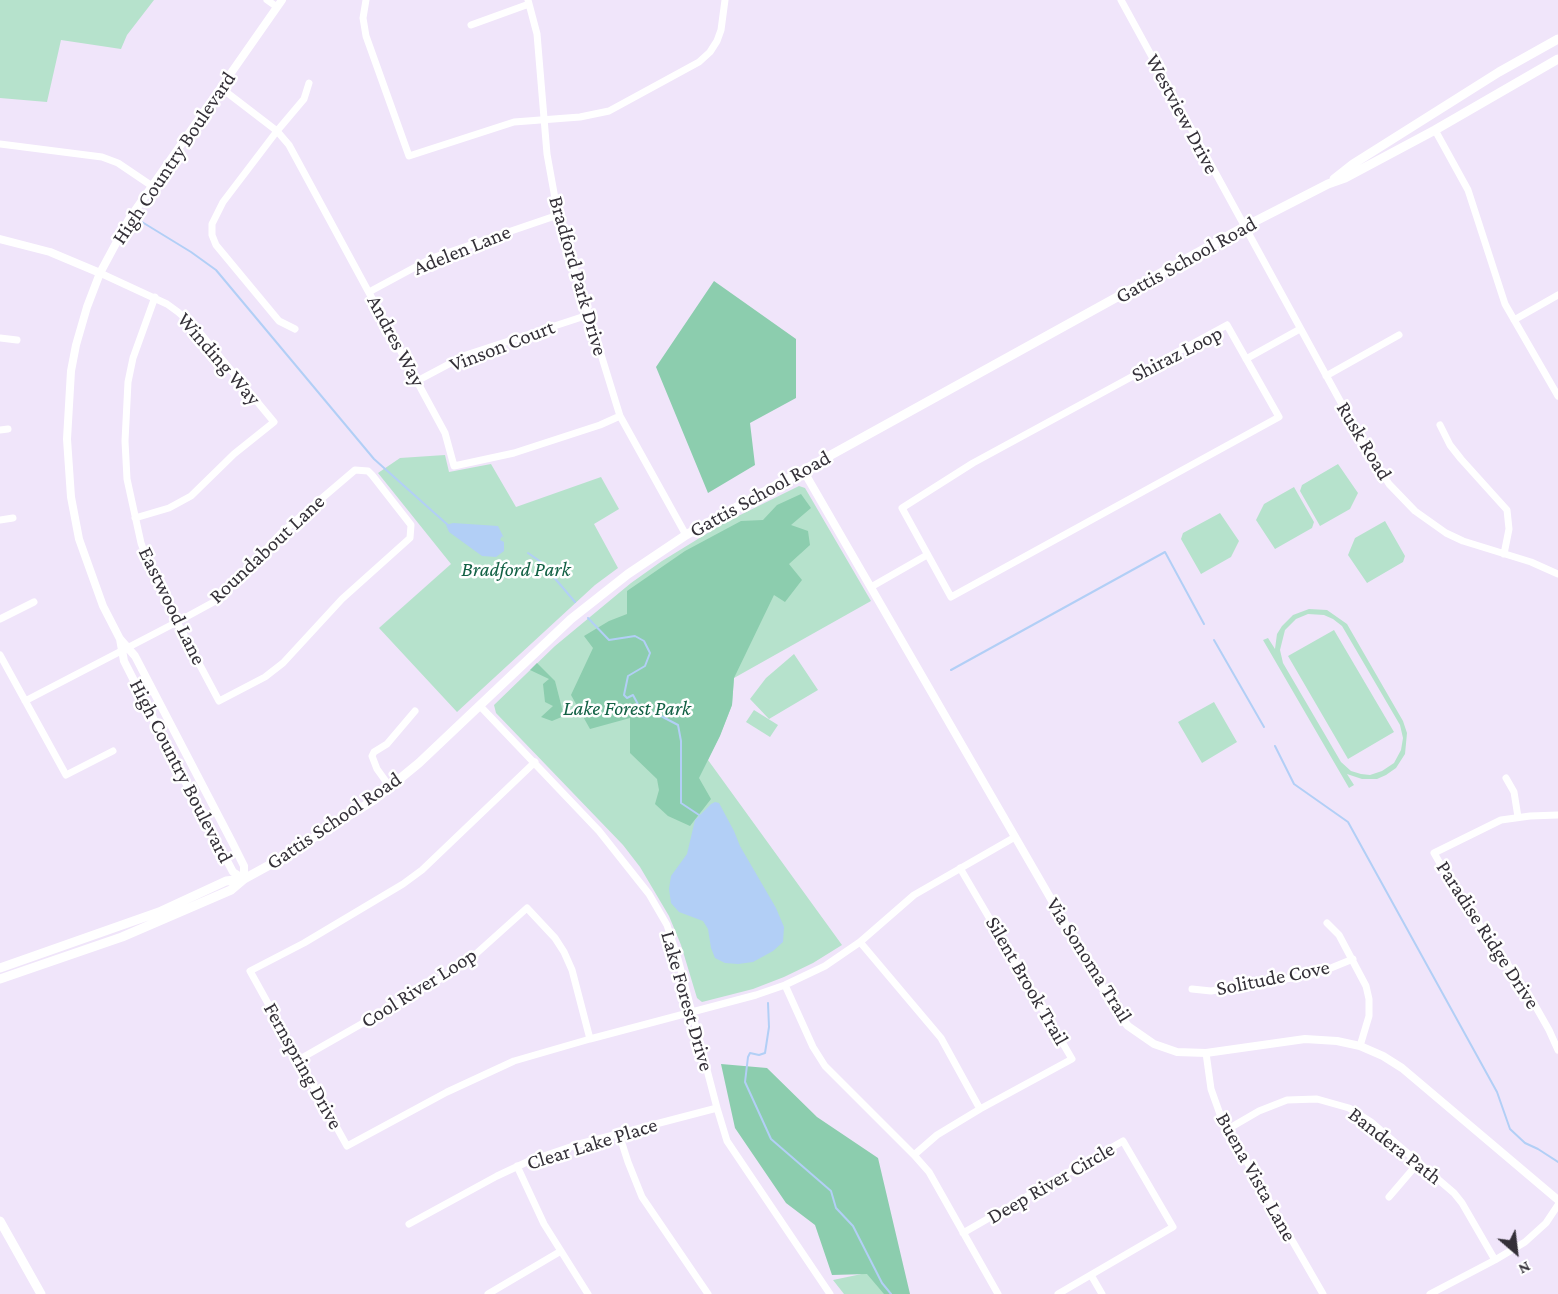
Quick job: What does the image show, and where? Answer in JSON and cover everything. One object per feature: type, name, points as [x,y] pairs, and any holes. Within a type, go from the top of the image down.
[{"type":"main road","name":"Gattis School Road","points":[[1328,184],[1353,164],[1499,72],[1558,39]]},
{"type":"main road","name":"Gattis School Road","points":[[0,979],[147,927],[231,890],[244,879],[374,800],[480,706],[586,606],[686,534],[1244,227],[1328,184],[1345,178],[1435,130],[1558,59]]},
{"type":"main road","name":"Gattis School Road","points":[[0,968],[152,915],[226,882],[244,879]]},
{"type":"main road","points":[[0,1221],[41,1294]]},
{"type":"street","points":[[267,0],[280,4]]},
{"type":"street","points":[[366,0],[363,18],[366,36],[409,156],[514,122],[603,113],[699,62],[717,41],[721,30],[725,0]]},
{"type":"street","name":"Westview Drive","points":[[1120,0],[1244,227]]},
{"type":"street","points":[[471,25],[528,2]]},
{"type":"street","name":"Bradford Park Drive","points":[[528,2],[537,34],[549,173],[558,215],[620,416],[686,534]]},
{"type":"street","name":"High Country Boulevard","points":[[244,879],[244,866],[174,729],[135,656],[125,649],[103,606],[85,557],[70,497],[67,439],[72,371],[87,307],[100,273],[129,219],[280,4]]},
{"type":"street","points":[[295,329],[279,321],[216,245],[212,235],[212,224],[216,214],[277,131],[304,99],[309,83]]},
{"type":"street","name":"Andres Way","points":[[221,88],[277,131],[289,145],[445,433],[454,466],[514,453],[600,425],[620,416]]},
{"type":"street","points":[[1435,130],[1468,190],[1498,286],[1558,396]]},
{"type":"street","points":[[0,144],[102,157],[118,164],[152,186]]},
{"type":"street","name":"Adelen Lane","points":[[369,292],[432,258],[558,215]]},
{"type":"street","name":"Rusk Road","points":[[1244,227],[1381,473],[1406,503],[1430,523],[1462,541],[1531,562],[1558,574]]},
{"type":"street","name":"Winding Way","points":[[0,239],[50,252],[168,304],[188,320],[274,422],[234,454],[190,496],[169,508],[135,518]]},
{"type":"street","points":[[1515,320],[1558,295]]},
{"type":"street","name":"Eastwood Lane","points":[[155,297],[133,358],[126,401],[127,479],[135,518],[149,565],[219,701]]},
{"type":"street","name":"Vinson Court","points":[[417,381],[465,355],[588,315]]},
{"type":"street","name":"Shiraz Loop","points":[[1227,325],[1279,417],[951,597],[927,555],[902,508],[965,468],[1227,325]]},
{"type":"street","points":[[1246,359],[1300,329]]},
{"type":"street","points":[[1326,376],[1400,335]]},
{"type":"street","points":[[0,338],[17,340]]},
{"type":"street","points":[[1440,425],[1450,445],[1461,459],[1508,510],[1509,529],[1504,554]]},
{"type":"street","name":"Roundabout Lane","points":[[26,700],[221,598],[280,534],[355,470],[368,471],[411,525],[412,531],[406,543],[342,599],[283,663],[265,677],[219,701]]},
{"type":"street","name":"Via Sonoma Trail","points":[[803,470],[1121,1018],[1144,1038],[1177,1052],[1206,1053],[1305,1039],[1337,1041],[1360,1046],[1383,1056],[1402,1068],[1558,1200]]},
{"type":"street","points":[[0,520],[13,518]]},
{"type":"street","points":[[871,587],[927,555]]},
{"type":"street","points":[[0,619],[34,602]]},
{"type":"street","name":"High Country Boulevard","points":[[125,649],[124,661],[186,783],[233,872],[244,879]]},
{"type":"street","points":[[0,655],[66,775],[113,751]]},
{"type":"street","name":"Lake Forest Drive","points":[[480,706],[599,831],[649,894],[667,926],[678,959],[724,1134],[734,1154],[830,1294]]},
{"type":"street","points":[[390,787],[376,769],[372,756],[374,752],[387,744],[415,711]]},
{"type":"street","points":[[163,734],[174,729]]},
{"type":"street","name":"Fernspring Drive","points":[[535,762],[422,870],[403,884],[304,943],[250,971],[348,1146],[480,1076],[514,1061],[784,986],[825,966],[860,942],[914,895],[1015,837]]},
{"type":"street","points":[[186,783],[199,778]]},
{"type":"street","points":[[1506,778],[1514,792],[1518,817],[1558,815]]},
{"type":"street","name":"Paradise Ridge Drive","points":[[1518,817],[1501,820],[1434,853],[1456,891],[1528,993],[1558,1050]]},
{"type":"street","name":"Silent Brook Trail","points":[[914,1155],[937,1135],[980,1108],[1072,1059],[960,868]]},
{"type":"street","name":"Cool River Loop","points":[[300,1059],[468,961],[527,908],[555,938],[564,952],[572,970],[590,1039]]},
{"type":"street","points":[[1327,923],[1336,932],[1353,959],[1366,986],[1369,1016],[1360,1046]]},
{"type":"street","points":[[860,942],[941,1038],[980,1108]]},
{"type":"street","name":"Solitude Cove","points":[[1192,989],[1211,991],[1304,976],[1353,959]]},
{"type":"street","name":"Deep River Circle","points":[[784,986],[813,1047],[825,1066],[914,1155],[928,1172],[999,1294]]},
{"type":"street","name":"Buena Vista Lane","points":[[1206,1053],[1214,1101],[1323,1294]]},
{"type":"street","name":"Bandera Path","points":[[1228,1129],[1277,1103],[1301,1099],[1323,1100],[1348,1108],[1362,1115],[1459,1198],[1495,1260]]},
{"type":"street","name":"Clear Lake Place","points":[[409,1224],[518,1166],[556,1151],[717,1108]]},
{"type":"street","points":[[620,1134],[642,1197],[708,1294]]},
{"type":"street","name":"Deep River Circle","points":[[963,1233],[1124,1141],[1173,1227],[1058,1294]]},
{"type":"street","points":[[1389,1197],[1419,1162]]},
{"type":"street","points":[[518,1166],[538,1213],[588,1294]]},
{"type":"street","points":[[1430,1294],[1525,1242],[1546,1223],[1558,1205]]},
{"type":"street","points":[[488,1294],[561,1251]]},
{"type":"street","points":[[1091,1275],[1102,1294]]},
{"type":"green space","points":[[0,0],[154,0],[127,35],[121,49],[61,40],[47,102],[0,98]]},
{"type":"green space","points":[[714,281],[796,339],[796,398],[750,423],[755,465],[708,493],[656,367]]},
{"type":"green space","name":"Bradford Park","points":[[445,455],[449,472],[491,464],[516,507],[601,477],[619,509],[594,524],[618,568],[595,585],[457,712],[379,628],[451,564],[378,473],[400,458]]},
{"type":"green space","points":[[1338,464],[1358,493],[1350,509],[1320,526],[1300,491],[1302,485]]},
{"type":"green space","name":"Lake Forest Park","points":[[799,486],[805,488],[871,601],[734,678],[732,705],[708,760],[842,945],[784,977],[753,989],[702,1002],[697,998],[681,945],[669,916],[640,867],[623,845],[496,713],[494,705],[555,646],[631,583],[724,523]]},
{"type":"green space","points":[[1294,487],[1314,522],[1312,528],[1275,549],[1256,520],[1264,504]]},
{"type":"green space","points":[[801,494],[811,508],[791,525],[808,531],[810,545],[789,564],[802,580],[785,602],[774,595],[734,678],[732,705],[720,736],[699,778],[711,799],[690,826],[668,816],[655,804],[659,790],[657,779],[630,753],[630,718],[590,729],[571,695],[593,648],[584,636],[609,621],[627,614],[627,591],[685,551],[741,521],[763,520],[777,505]]},
{"type":"green space","points":[[1220,513],[1239,541],[1231,557],[1201,574],[1181,539],[1183,533]]},
{"type":"green space","points":[[1385,521],[1405,556],[1403,562],[1367,583],[1348,555],[1355,538]]},
{"type":"green space","points":[[1309,609],[1327,610],[1347,624],[1403,721],[1407,733],[1405,754],[1396,768],[1386,775],[1377,779],[1362,779],[1347,774],[1354,785],[1349,788],[1263,640],[1268,638],[1275,649],[1277,634],[1293,615]],"holes":[[[1308,614],[1324,615],[1342,626],[1400,725],[1403,738],[1401,750],[1394,763],[1370,775],[1351,771],[1341,762],[1283,663],[1280,650],[1285,630],[1296,619]]]},
{"type":"green space","points":[[1334,630],[1394,732],[1348,759],[1288,656]]},
{"type":"green space","points":[[794,654],[818,690],[769,719],[750,699],[766,678]]},
{"type":"green space","points":[[537,663],[555,681],[564,716],[552,721],[541,717],[553,706],[545,702],[543,684],[549,679],[530,670]]},
{"type":"green space","points":[[1214,702],[1237,742],[1202,763],[1178,722]]},
{"type":"green space","points":[[754,710],[778,725],[770,737],[746,722]]},
{"type":"green space","points":[[721,1064],[767,1068],[817,1117],[878,1158],[910,1294],[884,1294],[867,1274],[832,1275],[815,1225],[786,1203],[735,1128]]},
{"type":"green space","points":[[876,1271],[891,1294],[844,1294],[833,1280]]},
{"type":"water","points":[[453,523],[498,526],[504,538],[502,536],[500,540],[504,542],[504,551],[496,557],[482,556],[449,532],[446,525]]},
{"type":"water","points":[[715,802],[719,803],[784,927],[783,942],[773,951],[753,962],[725,963],[715,958],[708,929],[703,921],[679,912],[671,903],[669,889],[671,876],[687,854],[695,820]]},
{"type":"waterway","points":[[142,222],[216,270],[374,459],[449,526]]},
{"type":"waterway","points":[[951,670],[1165,552],[1204,624]]},
{"type":"waterway","points":[[528,553],[541,562],[575,602]]},
{"type":"waterway","points":[[588,618],[609,640],[635,636],[644,641],[650,653],[645,666],[628,676],[624,695],[627,698],[633,695],[641,710],[659,715],[678,725],[681,741],[681,803],[699,815]]},
{"type":"waterway","points":[[1214,640],[1264,727]]},
{"type":"waterway","points":[[1275,746],[1294,784],[1348,822],[1497,1092],[1510,1129],[1525,1143],[1558,1162]]},
{"type":"waterway","points":[[768,1003],[769,1027],[765,1053],[759,1055],[750,1053],[745,1082],[771,1139],[831,1191],[836,1208],[853,1226],[882,1283],[891,1294]]}]
